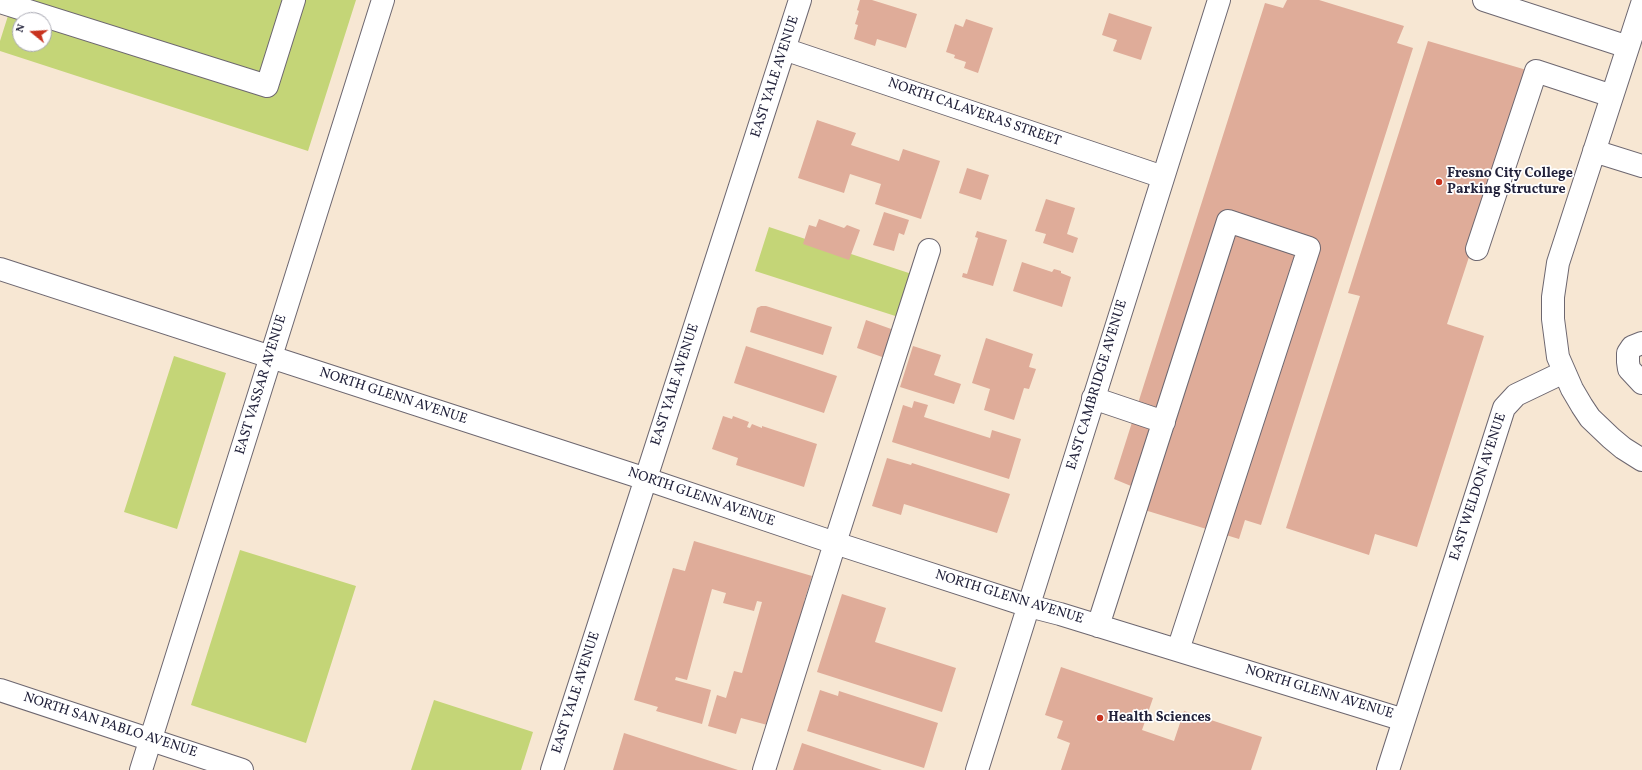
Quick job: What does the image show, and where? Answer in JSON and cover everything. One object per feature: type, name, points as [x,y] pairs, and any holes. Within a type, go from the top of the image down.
[{"type":"street","points":[[0,2],[268,86],[294,0]]},
{"type":"street","name":"EAST VASSAR AVENUE","points":[[141,770],[383,0]]},
{"type":"street","name":"EAST YALE AVENUE","points":[[552,770],[800,0]]},
{"type":"street","name":"EAST CAMBRIDGE AVENUE","points":[[977,770],[1219,0]]},
{"type":"street","points":[[1484,0],[1628,46]]},
{"type":"street","points":[[1642,4],[1558,263],[1553,297],[1554,337],[1558,357],[1572,389],[1590,418],[1623,448],[1642,460]]},
{"type":"street","name":"NORTH CALAVERAS STREET","points":[[784,49],[1163,177]]},
{"type":"street","points":[[1477,249],[1536,71],[1612,96]]},
{"type":"street","points":[[1594,151],[1642,166]]},
{"type":"street","points":[[1098,626],[1228,221],[1309,248],[1178,650]]},
{"type":"street","points":[[764,770],[834,543],[929,250]]},
{"type":"street","name":"NORTH GLENN AVENUE","points":[[0,269],[646,479],[834,543],[1029,606],[1178,650],[1404,720]]},
{"type":"street","points":[[1642,342],[1632,347],[1628,353],[1630,369],[1642,383]]},
{"type":"street","name":"EAST WELDON AVENUE","points":[[1388,770],[1504,408],[1516,395],[1564,372]]},
{"type":"street","points":[[1093,398],[1164,422]]},
{"type":"street","name":"NORTH SAN PABLO AVENUE","points":[[0,690],[242,770]]},
{"type":"green space","points":[[13,0],[356,0],[308,151],[0,51],[0,41]]},
{"type":"green space","points":[[769,227],[924,278],[911,321],[755,271]]},
{"type":"green space","points":[[174,356],[226,373],[177,529],[124,512]]},
{"type":"green space","points":[[240,550],[356,586],[306,743],[191,705]]},
{"type":"green space","points":[[434,700],[533,732],[521,770],[411,770]]},
{"type":"building","points":[[860,0],[872,0],[917,14],[906,48],[877,39],[875,46],[854,39],[858,25],[855,24],[859,11],[857,10]]},
{"type":"building","points":[[1287,0],[1319,0],[1404,26],[1397,43],[1413,48],[1261,525],[1245,520],[1239,539],[1125,504],[1131,486],[1114,479],[1265,3],[1283,8]]},
{"type":"building","points":[[1109,13],[1152,27],[1141,60],[1113,51],[1117,40],[1102,35]]},
{"type":"building","points":[[966,19],[993,28],[978,73],[964,68],[966,62],[954,58],[955,55],[946,52],[955,24],[963,27]]},
{"type":"building","points":[[1428,41],[1530,71],[1447,324],[1484,336],[1417,547],[1375,534],[1369,555],[1286,528],[1360,296],[1348,293]]},
{"type":"building","points":[[817,120],[856,133],[851,145],[899,161],[903,149],[940,161],[921,219],[875,204],[881,184],[850,174],[844,193],[798,178]]},
{"type":"building","points":[[967,168],[989,175],[981,200],[959,193]]},
{"type":"building","points":[[1046,199],[1075,208],[1067,234],[1078,238],[1073,253],[1043,243],[1046,234],[1035,231]]},
{"type":"building","points":[[884,212],[909,220],[904,235],[899,233],[894,251],[873,245]]},
{"type":"building","points":[[819,219],[844,228],[847,225],[860,230],[849,260],[803,244],[809,225],[816,227]]},
{"type":"building","points":[[977,231],[1007,240],[993,286],[962,277],[963,273],[967,274],[978,238],[975,237]]},
{"type":"building","points":[[1022,262],[1052,272],[1054,269],[1061,271],[1061,273],[1071,277],[1062,307],[1013,291]]},
{"type":"building","points":[[766,306],[832,327],[823,355],[750,332],[757,308]]},
{"type":"building","points":[[866,320],[894,330],[885,358],[857,348]]},
{"type":"building","points":[[986,338],[1033,354],[1029,367],[1036,369],[1029,389],[1024,388],[1014,420],[984,410],[990,389],[972,383]]},
{"type":"building","points":[[746,346],[837,376],[824,413],[734,383]]},
{"type":"building","points":[[913,346],[941,355],[934,375],[961,384],[954,404],[900,387]]},
{"type":"building","points":[[914,401],[928,405],[924,417],[990,438],[992,430],[1021,439],[1009,479],[892,442],[903,405],[912,408]]},
{"type":"building","points":[[723,416],[732,419],[733,416],[749,422],[747,427],[750,428],[752,424],[762,428],[762,426],[817,444],[804,487],[736,465],[738,458],[712,449]]},
{"type":"building","points":[[887,458],[911,465],[912,463],[1010,494],[997,533],[904,504],[901,515],[872,506]]},
{"type":"building","points":[[694,541],[812,576],[804,602],[811,604],[775,727],[741,718],[736,734],[708,726],[717,695],[726,698],[734,671],[742,673],[762,602],[757,601],[754,611],[723,603],[726,593],[712,589],[687,680],[676,677],[675,680],[711,690],[702,724],[656,711],[658,707],[634,700],[673,568],[685,571]]},
{"type":"building","points":[[842,594],[886,608],[875,642],[956,668],[942,712],[817,672]]},
{"type":"building","name":"Health Sciences","points":[[1061,667],[1153,698],[1142,730],[1174,741],[1184,711],[1262,737],[1251,770],[1061,770],[1070,743],[1057,738],[1063,721],[1045,715]]},
{"type":"building","points":[[820,690],[838,696],[839,691],[938,723],[924,768],[807,731]]},
{"type":"building","points":[[624,733],[738,770],[613,770]]},
{"type":"building","points":[[802,743],[882,770],[793,770]]},
{"type":"place","name":"Fresno City College Parking Structure","points":[[1439,182]]},
{"type":"place","name":"Health Sciences","points":[[1100,718]]}]
